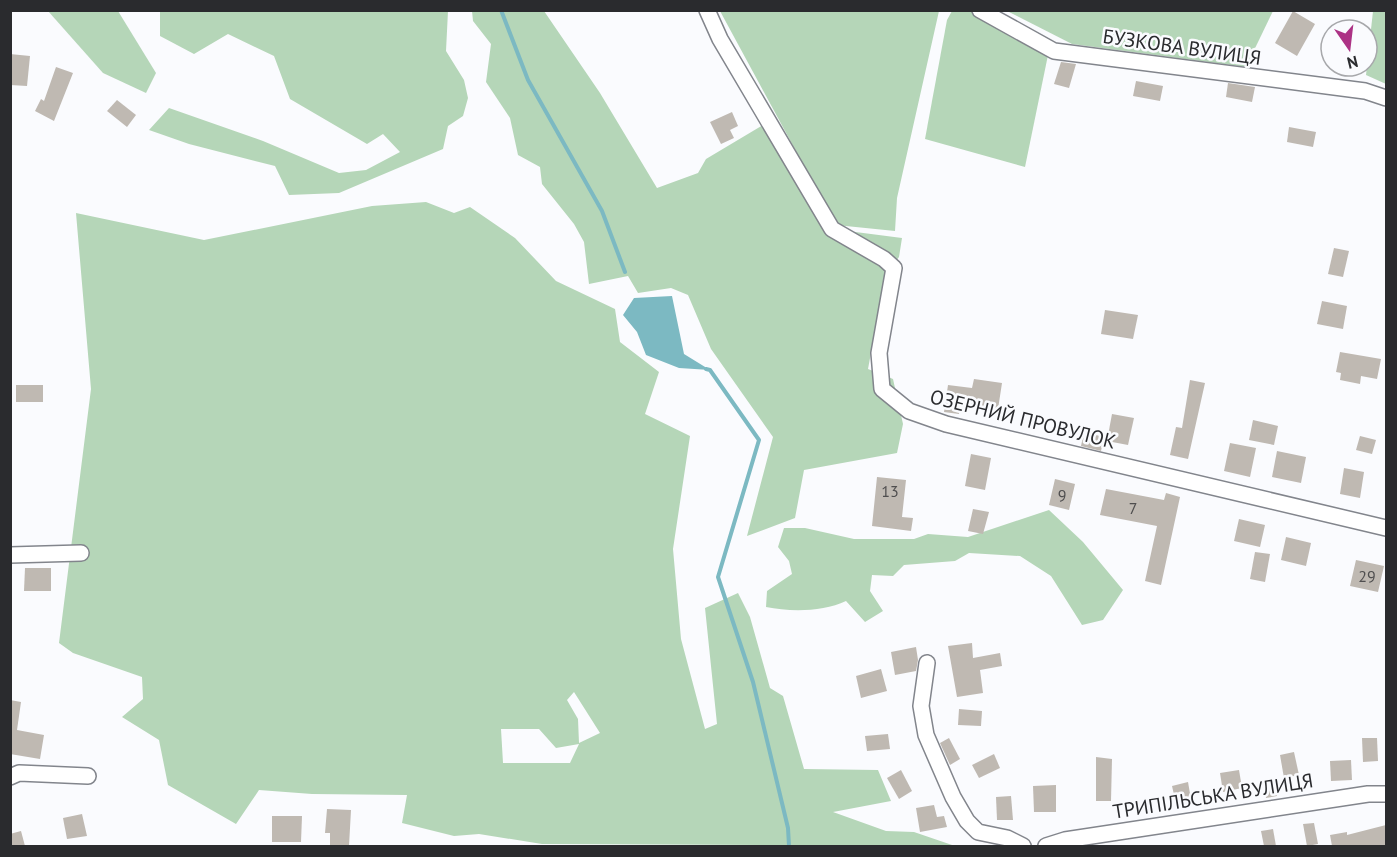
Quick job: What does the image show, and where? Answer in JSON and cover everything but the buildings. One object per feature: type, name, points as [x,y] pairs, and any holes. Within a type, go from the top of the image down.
[{"type":"street","name":"ОЗЕРНИЙ ПРОВУЛОК","points":[[707,10],[720,39],[832,229],[884,259],[894,268],[879,353],[882,389],[909,411],[946,424],[1386,528]]},
{"type":"street","name":"БУЗКОВА ВУЛИЦЯ","points":[[980,10],[1054,51],[1365,91],[1386,98]]},
{"type":"street","points":[[10,555],[81,553]]},
{"type":"street","points":[[927,663],[921,706],[926,735],[953,797],[967,821],[978,832],[1007,838],[1023,846]]},
{"type":"street","points":[[10,777],[19,773],[88,776]]},
{"type":"street","name":"ТРИПІЛЬСЬКА ВУЛИЦЯ","points":[[1046,846],[1065,840],[1368,794],[1386,794]]},
{"type":"green space","points":[[1273,10],[1246,67],[1072,44],[1007,11]]},
{"type":"green space","points":[[48,11],[118,11],[156,73],[146,93],[103,73]]},
{"type":"green space","points":[[160,11],[448,11],[446,51],[464,80],[468,98],[463,116],[448,126],[443,149],[339,193],[289,195],[275,166],[189,144],[149,130],[169,108],[263,141],[339,173],[366,170],[400,152],[383,134],[367,144],[290,99],[274,56],[228,34],[194,54],[160,36]]},
{"type":"green space","points":[[472,11],[544,11],[600,93],[657,188],[698,173],[706,159],[763,125],[824,231],[840,230],[902,238],[899,257],[885,276],[868,369],[893,379],[903,424],[897,453],[804,470],[795,518],[747,536],[773,437],[711,349],[688,295],[671,288],[638,293],[628,276],[589,284],[584,242],[574,224],[542,184],[540,167],[518,155],[510,118],[486,82],[491,44],[473,21]]},
{"type":"green space","points":[[720,11],[939,11],[897,198],[895,231],[836,225]]},
{"type":"green space","points":[[952,11],[970,11],[1048,55],[1025,167],[925,139],[947,20]]},
{"type":"green space","points":[[1373,11],[1386,11],[1386,84],[1373,78],[1379,78],[1379,18],[1372,18]]},
{"type":"green space","points":[[426,202],[454,213],[470,207],[515,238],[556,281],[615,309],[620,342],[659,372],[645,414],[690,436],[673,549],[681,639],[705,729],[717,724],[705,608],[738,593],[750,617],[770,688],[783,696],[804,769],[878,770],[891,801],[833,812],[886,831],[914,832],[955,846],[542,844],[479,834],[454,836],[402,823],[407,795],[312,794],[259,790],[236,824],[168,785],[159,740],[122,717],[143,699],[142,677],[73,653],[59,643],[91,389],[76,213],[204,240],[372,206]],"holes":[[[574,692],[600,733],[579,743],[578,719],[567,700]],[[501,729],[539,729],[556,748],[579,744],[570,763],[503,763]]]},
{"type":"green space","points":[[1049,510],[1083,542],[1123,590],[1103,620],[1082,625],[1051,576],[1020,556],[969,553],[955,561],[904,565],[893,576],[872,575],[870,591],[883,611],[865,622],[846,601],[837,605],[806,610],[766,607],[767,591],[792,574],[789,561],[778,547],[784,528],[805,528],[854,539],[914,539],[928,534],[968,537]]},
{"type":"water","points":[[672,296],[684,354],[710,370],[679,368],[646,355],[637,332],[623,315],[634,298]]},
{"type":"waterway","points":[[501,10],[528,80],[602,211],[625,272]]},
{"type":"waterway","points":[[706,369],[710,370],[759,440],[718,577],[753,682],[788,828],[789,846]]}]
